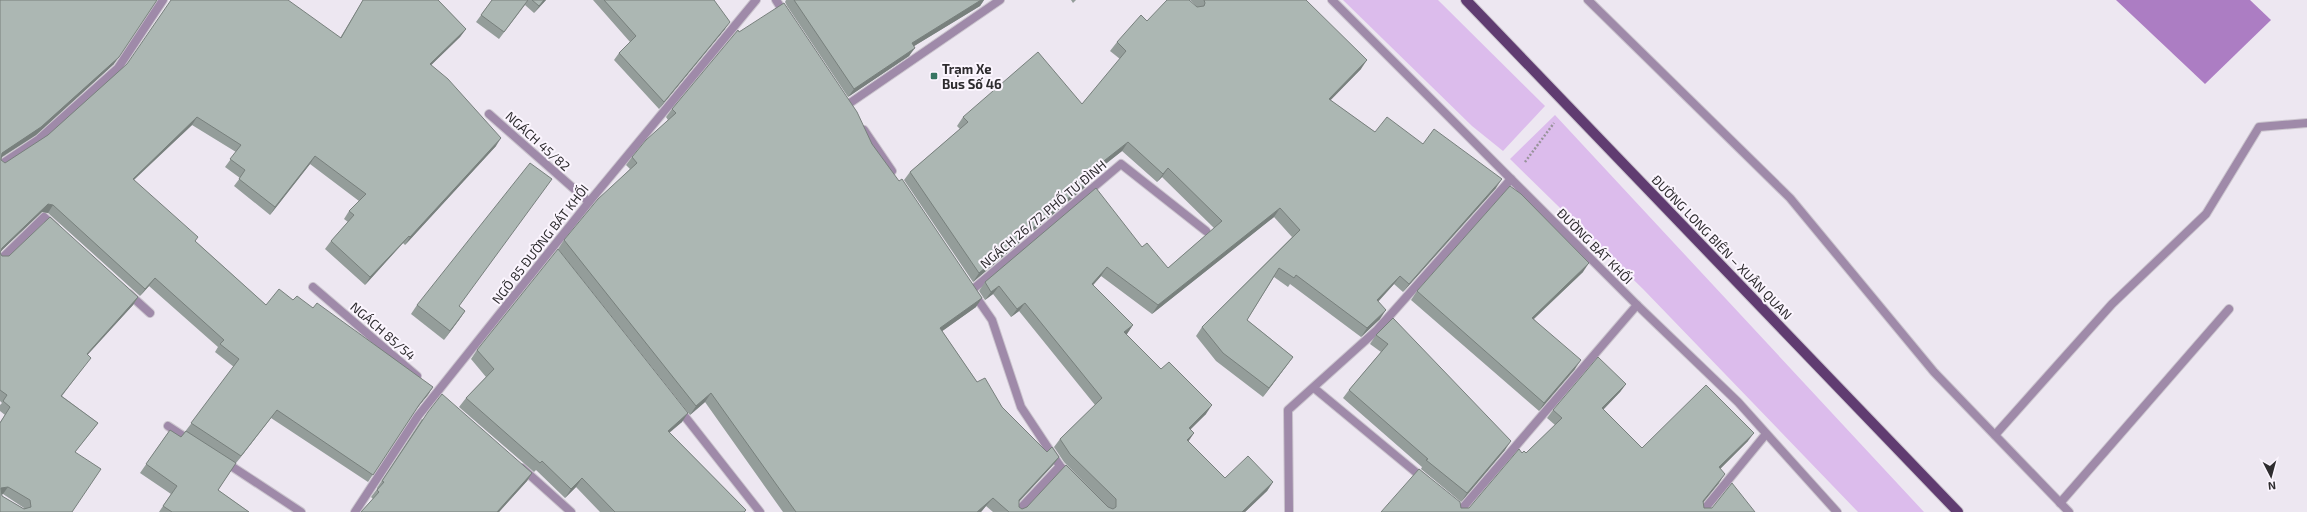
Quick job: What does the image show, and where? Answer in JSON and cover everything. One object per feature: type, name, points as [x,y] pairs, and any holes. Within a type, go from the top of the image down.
[{"type":"main road","name":"ĐƯỜNG LONG BIÊN – XUÂN QUAN","points":[[1466,0],[1958,512]]},
{"type":"street","points":[[0,165],[38,139],[118,68],[163,0]]},
{"type":"street","name":"NGÕ 85 ĐƯỜNG BÁT KHỐI","points":[[355,512],[434,391],[555,253],[589,202],[756,0]]},
{"type":"street","points":[[776,0],[789,20]]},
{"type":"street","points":[[847,106],[1000,0]]},
{"type":"street","name":"ĐƯỜNG BÁT KHỐI","points":[[1332,0],[1637,305],[1738,402],[1837,512]]},
{"type":"street","points":[[1588,0],[1790,198],[1934,372],[2069,512]]},
{"type":"street","name":"NGÁCH 45/82","points":[[489,114],[589,202]]},
{"type":"street","points":[[1995,435],[2112,304],[2206,214],[2259,127],[2307,123]]},
{"type":"street","points":[[861,125],[896,178]]},
{"type":"street","name":"NGÁCH 26/72 PHỐ TƯ ĐÌNH","points":[[1060,466],[1021,407],[992,320],[970,287],[1121,164],[1206,231]]},
{"type":"street","points":[[1289,512],[1288,410],[1377,330],[1512,179]]},
{"type":"street","points":[[0,260],[44,217],[62,233]]},
{"type":"street","points":[[121,286],[150,313]]},
{"type":"street","name":"NGÁCH 85/54","points":[[313,287],[434,391]]},
{"type":"street","points":[[1458,508],[1637,305]]},
{"type":"street","points":[[2060,503],[2229,309]]},
{"type":"street","points":[[1314,388],[1430,484]]},
{"type":"street","points":[[671,400],[760,512]]},
{"type":"street","points":[[168,426],[201,447]]},
{"type":"street","points":[[1702,512],[1766,434]]},
{"type":"street","points":[[215,456],[301,512]]},
{"type":"street","points":[[513,460],[571,512]]},
{"type":"street","points":[[1017,512],[1060,466],[1075,482]]},
{"type":"path","points":[[1512,179],[1568,105]]},
{"type":"shaded area","points":[[1343,0],[1438,0],[1545,106],[1503,151],[1472,126]]},
{"type":"shaded area","points":[[2116,0],[2250,0],[2271,20],[2205,84]]},
{"type":"shaded area","points":[[1555,115],[1924,512],[1858,512],[1643,289],[1510,159]]},
{"type":"building","points":[[0,0],[157,0],[119,57],[41,127],[2,153],[1,160],[5,163],[48,135],[127,64],[171,0],[288,0],[341,38],[363,0],[438,0],[466,29],[430,64],[448,79],[501,138],[410,237],[409,236],[370,277],[331,241],[354,215],[349,211],[366,194],[315,156],[275,207],[239,179],[245,170],[230,159],[241,145],[197,117],[133,179],[198,237],[195,241],[266,305],[279,289],[293,300],[297,296],[313,308],[317,303],[433,387],[419,405],[373,475],[277,410],[241,456],[191,423],[239,359],[220,344],[224,340],[155,278],[145,289],[53,205],[48,204],[2,248],[0,253]]},
{"type":"building","points":[[492,0],[528,0],[504,32],[481,15]]},
{"type":"building","points":[[532,0],[544,0],[539,6]]},
{"type":"building","points":[[604,0],[714,0],[730,22],[664,102],[619,53],[636,36]]},
{"type":"building","points":[[794,0],[981,0],[912,43],[915,48],[854,89]]},
{"type":"building","points":[[1167,0],[1189,0],[1197,7],[1204,6],[1204,0],[1306,0],[1367,60],[1329,99],[1375,132],[1387,117],[1423,144],[1434,129],[1502,179],[1409,284],[1400,276],[1377,300],[1386,310],[1367,328],[1296,275],[1294,278],[1279,268],[1247,320],[1293,357],[1269,388],[1223,353],[1202,327],[1300,230],[1280,208],[1158,305],[1107,267],[1092,284],[1133,325],[1124,332],[1161,369],[1169,362],[1212,405],[1189,428],[1194,433],[1187,440],[1225,478],[1248,456],[1273,482],[1242,512],[1009,512],[993,498],[977,512],[796,512],[711,393],[696,406],[564,240],[598,199],[637,163],[632,157],[646,140],[676,113],[672,109],[738,30],[739,32],[784,3],[857,112],[872,144],[899,181],[902,179],[982,298],[940,328],[977,382],[985,378],[1002,407],[1047,452],[1052,447],[1059,457],[1019,500],[1019,507],[1022,509],[1027,507],[1066,465],[1108,507],[1113,509],[1116,507],[1116,499],[1070,454],[1060,439],[1102,398],[1025,303],[1017,309],[999,286],[991,292],[985,282],[1096,188],[1142,247],[1147,243],[1168,268],[1222,221],[1168,168],[1163,174],[1128,142],[1086,175],[1090,180],[979,273],[910,172],[968,122],[963,117],[1038,52],[1082,104],[1126,51],[1117,42],[1141,15],[1147,21]]},
{"type":"building","points":[[530,163],[552,179],[459,306],[465,311],[450,331],[417,305]]},
{"type":"building","points":[[1510,186],[1521,194],[1589,263],[1532,318],[1581,360],[1544,403],[1417,291]]},
{"type":"building","points":[[50,217],[138,297],[87,354],[91,358],[61,396],[98,423],[75,452],[101,469],[72,512],[0,512],[0,423],[10,407],[3,401],[7,395],[0,390],[0,253],[2,256],[9,256]],"holes":[[[8,487],[30,500],[31,507],[24,509],[2,496],[1,488]]]},
{"type":"building","points":[[558,249],[688,413],[668,431],[746,510],[744,512],[615,512],[582,478],[571,489],[542,461],[540,463],[466,398],[494,369],[477,350]]},
{"type":"building","points":[[1393,318],[1511,441],[1467,493],[1426,460],[1428,459],[1349,390],[1388,344],[1376,335]]},
{"type":"building","points":[[1598,357],[1626,384],[1602,408],[1642,448],[1706,385],[1754,433],[1719,467],[1725,474],[1703,501],[1704,508],[1712,508],[1732,483],[1755,512],[1381,512],[1419,469],[1460,502],[1461,508],[1469,508],[1519,449],[1522,453],[1524,451],[1526,453],[1562,418],[1553,410]]},
{"type":"building","points":[[442,394],[532,473],[497,512],[361,512],[379,492],[377,490],[384,482],[382,481],[428,412]]},
{"type":"building","points":[[170,430],[181,437],[186,431],[236,463],[218,490],[249,512],[172,512],[163,506],[177,486],[146,464]]},
{"type":"place","name":"Trạm Xe Bus Số 46","points":[[934,76]]}]
